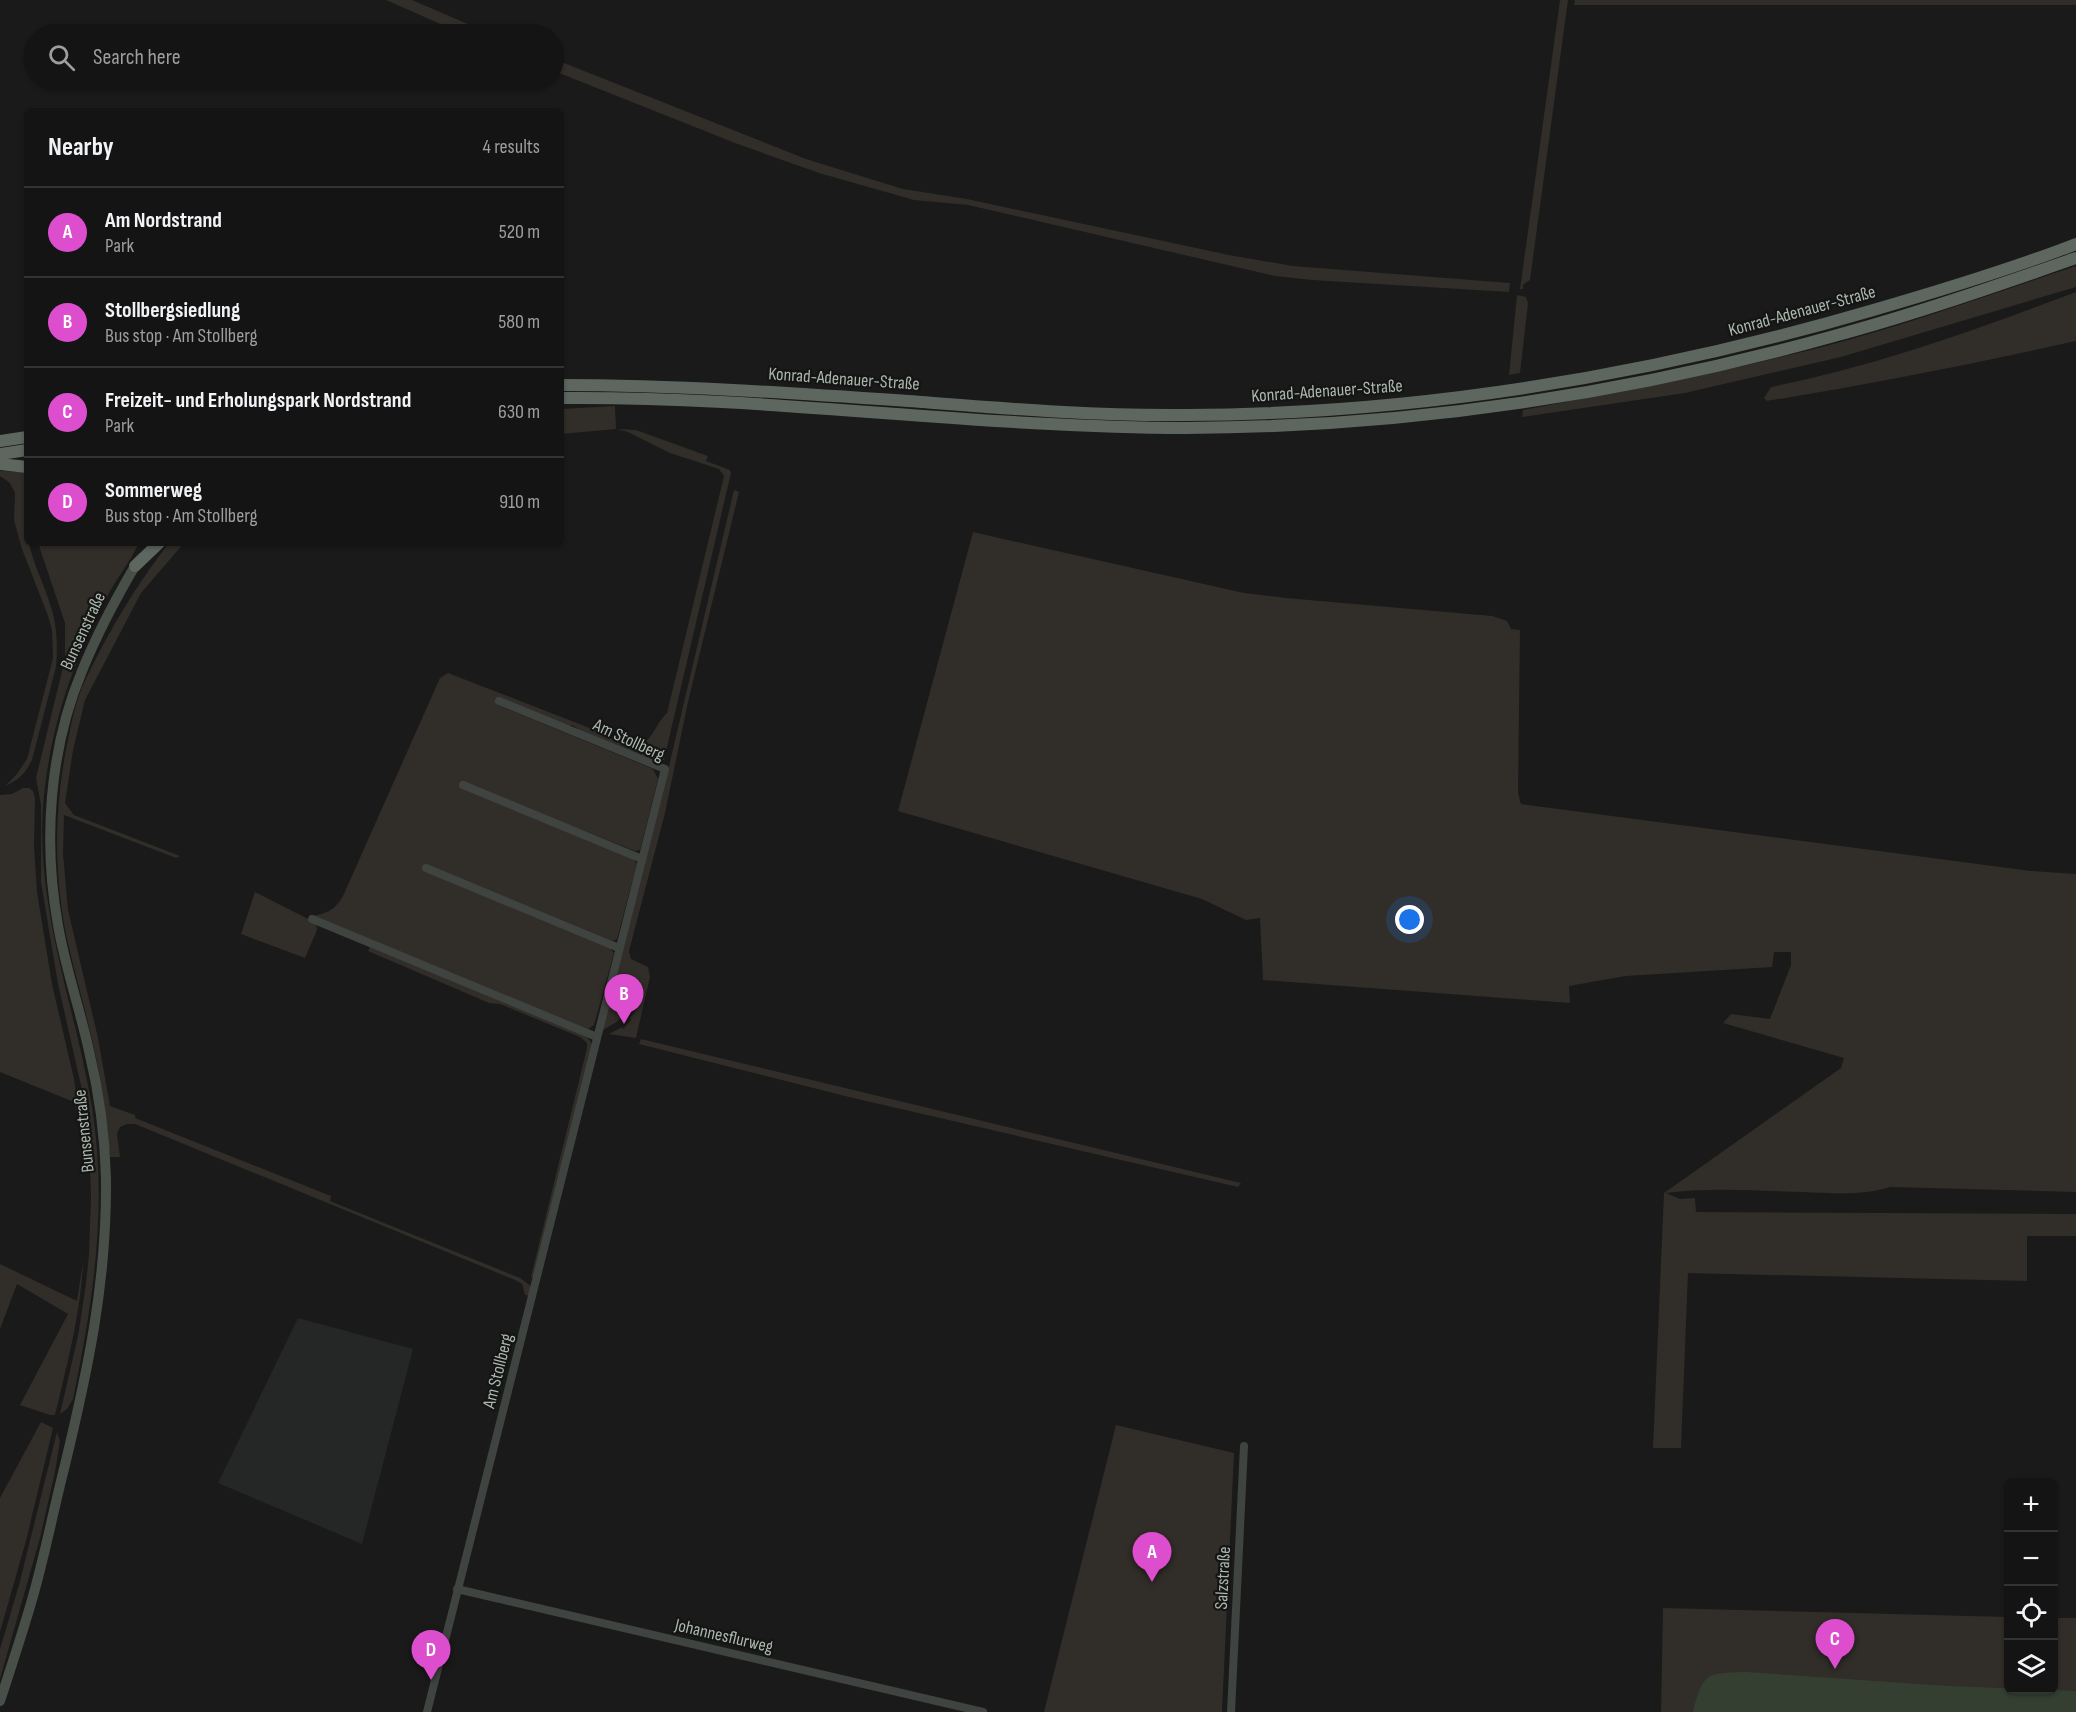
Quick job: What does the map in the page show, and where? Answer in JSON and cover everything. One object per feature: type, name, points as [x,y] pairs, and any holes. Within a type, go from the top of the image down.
[{"type":"highway","name":"Konrad-Adenauer-Straße","points":[[564,385],[712,388],[1051,411],[1182,415],[1296,412],[1425,403],[1597,377],[1738,347],[1904,302],[2076,244]]},
{"type":"highway","name":"Konrad-Adenauer-Straße","points":[[564,398],[694,400],[989,421],[1149,427],[1264,427],[1413,416],[1518,404],[1600,390],[1746,358],[1901,316],[2076,258]]},
{"type":"highway","points":[[0,441],[24,437]]},
{"type":"highway","points":[[0,454],[24,450]]},
{"type":"highway","points":[[0,464],[24,467]]},
{"type":"highway","points":[[135,566],[145,546]]},
{"type":"highway","points":[[135,566],[156,546]]},
{"type":"main road","name":"Bunsenstraße","points":[[0,1701],[35,1589],[76,1418],[90,1353],[104,1260],[106,1175],[100,1112],[90,1052],[58,927],[53,892],[50,825],[56,764],[70,705],[81,673],[103,624],[135,566]]},
{"type":"street","name":"Am Stollberg","points":[[427,1712],[665,769],[499,701]]},
{"type":"street","points":[[463,786],[642,859]]},
{"type":"street","points":[[426,868],[619,948]]},
{"type":"street","points":[[312,919],[597,1037]]},
{"type":"street","name":"Salzstraße","points":[[1231,1712],[1244,1446]]},
{"type":"street","name":"Johannesflurweg","points":[[458,1589],[983,1712]]},
{"type":"shaded area","points":[[386,0],[412,0],[468,24],[440,24]]},
{"type":"shaded area","points":[[1560,0],[1568,0],[1530,280],[1523,285],[1523,289],[1520,289]]},
{"type":"shaded area","points":[[1575,0],[2076,0],[2076,5],[1574,5]]},
{"type":"shaded area","points":[[564,63],[806,159],[903,189],[967,199],[1229,255],[1293,266],[1510,283],[1509,292],[1275,276],[968,205],[914,200],[819,173],[735,143],[564,75]]},
{"type":"shaded area","points":[[2076,266],[2076,287],[1841,357],[1685,393],[1522,417],[1523,410],[1677,380],[1830,345]]},
{"type":"shaded area","points":[[2076,292],[2076,341],[1845,388],[1767,401],[1764,398],[1771,387],[1887,358]]},
{"type":"shaded area","points":[[1517,295],[1526,297],[1528,303],[1520,373],[1509,375]]},
{"type":"shaded area","points":[[615,406],[616,429],[564,434],[564,409]]},
{"type":"shaded area","points":[[616,429],[636,430],[708,456],[706,461],[730,470],[731,473],[664,760],[649,759],[588,735],[572,725],[567,727],[500,700],[498,705],[653,769],[658,779],[640,850],[635,851],[577,828],[461,788],[633,858],[637,864],[617,939],[613,941],[474,884],[424,871],[610,948],[614,953],[594,1025],[588,1029],[313,916],[330,910],[343,896],[440,678],[448,673],[634,747],[649,738],[667,713],[724,476],[719,469],[670,453],[628,432]]},
{"type":"shaded area","points":[[0,471],[24,472],[24,546],[30,546],[47,594],[52,609],[57,642],[56,667],[32,760],[21,776],[5,786],[27,759],[53,658],[52,630],[22,549],[14,520],[15,493],[10,483],[0,476]]},
{"type":"shaded area","points":[[734,490],[739,492],[688,702],[665,813],[629,951],[631,959],[648,967],[650,977],[636,1038],[609,1034],[622,1027],[623,1029],[636,1010],[639,990],[635,986],[633,988],[623,985],[614,986]]},
{"type":"shaded area","points":[[973,532],[1244,593],[1492,616],[1507,621],[1511,629],[1520,630],[1518,793],[1521,804],[2031,871],[2076,874],[2076,1192],[1890,1187],[1869,1192],[1847,1193],[1717,1190],[1666,1193],[1680,1199],[1695,1198],[1696,1212],[2076,1214],[2076,1236],[2027,1236],[2027,1281],[1688,1273],[1681,1448],[1653,1448],[1664,1193],[1841,1068],[1844,1058],[1723,1023],[1731,1014],[1770,1019],[1791,965],[1791,952],[1774,952],[1772,967],[1626,976],[1569,986],[1570,1003],[1263,980],[1260,918],[1246,920],[1202,899],[898,811]]},
{"type":"shaded area","points":[[39,546],[137,546],[107,597],[75,666],[54,736],[45,786],[42,828],[49,908],[92,1107],[99,1181],[96,1254],[87,1326],[73,1399],[67,1409],[60,1414],[78,1336],[86,1284],[91,1197],[89,1137],[82,1090],[58,984],[41,882],[41,805],[36,778],[65,659],[65,623]]},
{"type":"shaded area","points":[[167,546],[181,546],[141,593],[85,700],[73,750],[65,803],[74,815],[180,856],[176,858],[64,815],[63,853],[68,910],[98,1038],[110,1106],[331,1196],[330,1201],[520,1278],[531,1286],[529,1296],[525,1295],[522,1284],[515,1280],[135,1124],[120,1127],[117,1134],[120,1157],[110,1157],[98,1070],[62,914],[58,863],[58,811],[71,723],[82,687],[121,613]]},
{"type":"shaded area","points":[[23,788],[33,791],[35,798],[34,847],[37,892],[52,984],[74,1079],[81,1127],[74,1102],[0,1072],[0,795],[12,794]]},
{"type":"shaded area","points":[[255,892],[316,923],[317,930],[305,958],[241,934]]},
{"type":"shaded area","points":[[370,947],[585,1035],[591,1042],[592,1046],[534,1278],[531,1277],[587,1043],[580,1037],[500,1004],[489,1003],[368,951]]},
{"type":"shaded area","points":[[619,994],[630,1000],[628,1010],[622,1018],[603,1030],[609,1005]]},
{"type":"shaded area","points":[[641,1039],[1241,1183],[1238,1187],[849,1097],[639,1044]]},
{"type":"shaded area","points":[[83,1261],[73,1338],[55,1415],[50,1415],[20,1405],[68,1314],[17,1284],[0,1329],[0,1264],[77,1301]]},
{"type":"shaded area","points":[[298,1318],[413,1349],[362,1544],[218,1483]]},
{"type":"shaded area","points":[[41,1422],[53,1428],[26,1541],[0,1632],[0,1498]]},
{"type":"shaded area","points":[[1116,1425],[1234,1453],[1222,1712],[1044,1712]]},
{"type":"shaded area","points":[[57,1432],[60,1441],[40,1538],[0,1679],[0,1649],[19,1585]]},
{"type":"shaded area","points":[[1663,1608],[2004,1617],[2004,1694],[2058,1694],[2058,1618],[2076,1618],[2076,1712],[1661,1712]]},
{"type":"shaded area","points":[[1746,1672],[2004,1688],[2004,1694],[2058,1694],[2058,1690],[2076,1691],[2076,1712],[1693,1712],[1704,1682],[1722,1673]]},
{"type":"place","name":"Stollbergsiedlung","points":[[624,1024]]},
{"type":"place","name":"Am Nordstrand","points":[[1152,1582]]},
{"type":"place","name":"Freizeit- und Erholungspark Nordstrand","points":[[1835,1669]]},
{"type":"place","name":"Sommerweg","points":[[431,1680]]}]
